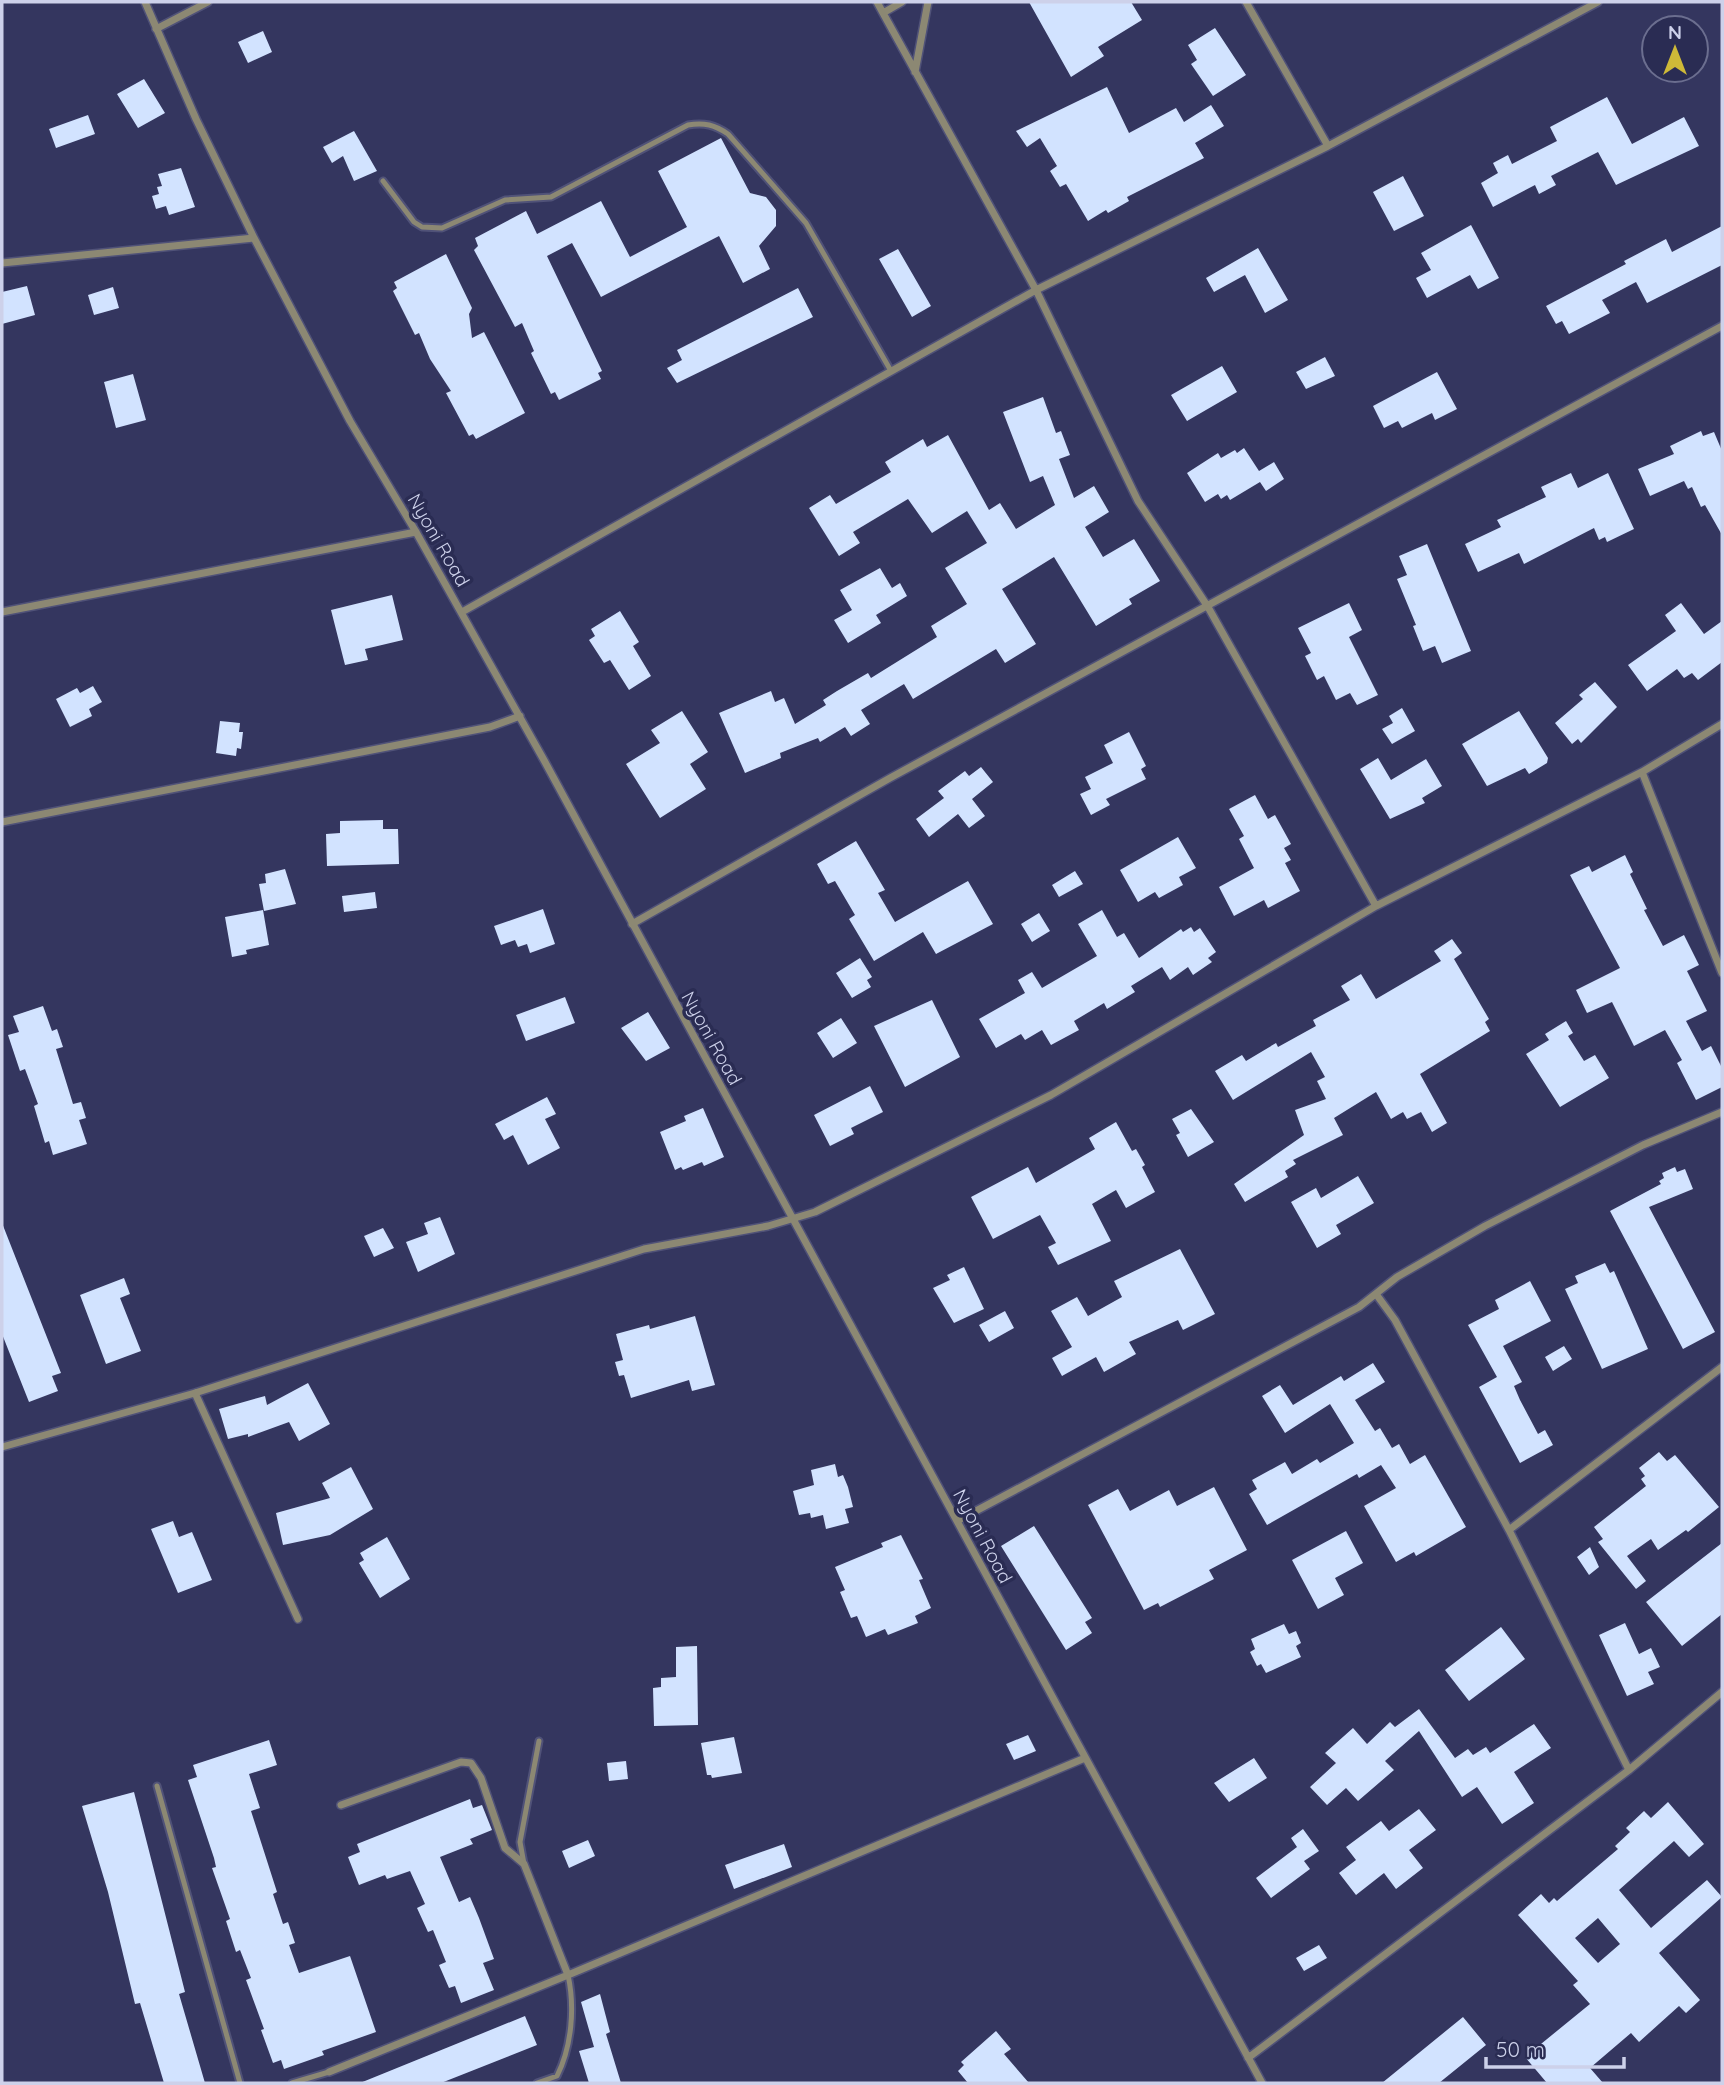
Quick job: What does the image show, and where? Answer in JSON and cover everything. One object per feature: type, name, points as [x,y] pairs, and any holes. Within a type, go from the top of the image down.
[{"type":"street","name":"Nyoni Road","points":[[145,2],[254,238],[350,421],[520,716],[1262,2083]]},
{"type":"street","points":[[156,29],[208,2]]},
{"type":"street","points":[[877,2],[1036,290],[1138,501],[1208,607],[1376,906]]},
{"type":"street","points":[[883,13],[902,2]]},
{"type":"street","points":[[915,72],[928,2]]},
{"type":"street","points":[[1246,2],[1328,146]]},
{"type":"street","points":[[462,612],[1036,290],[1328,146],[1598,2]]},
{"type":"street","points":[[2,263],[254,238]]},
{"type":"street","points":[[632,924],[890,778],[1722,326]]},
{"type":"street","points":[[2,612],[416,532]]},
{"type":"street","points":[[2,822],[490,727],[520,716]]},
{"type":"street","points":[[2,1447],[195,1393],[644,1249],[793,1219],[815,1212],[1051,1095],[1376,906],[1642,772],[1722,724]]},
{"type":"street","points":[[1642,772],[1722,973]]},
{"type":"street","points":[[957,1521],[1321,1327],[1376,1294],[1429,1257],[1485,1226],[1643,1145],[1722,1112]]},
{"type":"street","points":[[1376,1294],[1395,1320],[1509,1530],[1629,1770]]},
{"type":"street","points":[[1509,1530],[1722,1367]]},
{"type":"street","points":[[195,1393],[298,1619]]},
{"type":"street","points":[[1248,2058],[1629,1770],[1722,1692]]},
{"type":"street","points":[[329,2072],[1085,1758]]},
{"type":"street","points":[[341,1805],[461,1762],[471,1763],[481,1778],[505,1848],[524,1864],[568,1975]]},
{"type":"lane","points":[[383,181],[414,222],[422,227],[442,228],[505,200],[551,198],[688,125],[708,124],[718,127],[728,134],[806,223],[891,371]]},
{"type":"lane","points":[[524,1864],[520,1842],[539,1741]]},
{"type":"lane","points":[[157,1786],[240,2083]]},
{"type":"lane","points":[[559,2083],[557,2076],[564,2062],[573,2001],[568,1975]]},
{"type":"lane","points":[[292,2083],[329,2072]]},
{"type":"lane","points":[[537,2083],[557,2076]]},
{"type":"building","points":[[1029,2],[1131,2],[1142,20],[1098,47],[1104,56],[1071,77]]},
{"type":"building","points":[[1215,28],[1246,75],[1213,96],[1191,64],[1197,60],[1188,45]]},
{"type":"building","points":[[263,31],[272,52],[248,63],[238,42]]},
{"type":"building","points":[[144,79],[165,113],[138,128],[117,94]]},
{"type":"building","points":[[1107,87],[1129,133],[1176,108],[1184,122],[1211,105],[1224,126],[1195,143],[1204,158],[1127,197],[1129,201],[1108,213],[1106,210],[1088,221],[1066,184],[1060,187],[1050,171],[1057,166],[1040,138],[1027,147],[1016,131]]},
{"type":"building","points":[[1607,97],[1632,144],[1684,117],[1699,146],[1616,185],[1598,152],[1551,176],[1556,185],[1539,194],[1535,185],[1493,207],[1481,183],[1498,173],[1493,163],[1508,155],[1512,164],[1557,141],[1550,127]]},
{"type":"building","points":[[88,115],[95,134],[56,148],[49,129]]},
{"type":"building","points":[[354,131],[377,171],[354,181],[343,156],[332,163],[323,147]]},
{"type":"building","points":[[721,138],[750,193],[766,197],[776,210],[776,226],[759,246],[770,269],[743,283],[719,236],[601,297],[572,243],[547,256],[602,371],[598,373],[601,379],[559,400],[555,392],[551,394],[531,353],[534,351],[522,323],[515,327],[474,250],[478,246],[475,238],[526,211],[537,234],[601,201],[630,257],[687,227],[658,171]]},
{"type":"building","points":[[181,168],[195,207],[169,215],[166,206],[156,209],[152,196],[159,194],[157,187],[162,186],[158,174]]},
{"type":"building","points":[[1403,176],[1424,216],[1394,231],[1373,192]]},
{"type":"building","points":[[1471,225],[1499,278],[1478,289],[1470,275],[1427,298],[1416,278],[1431,270],[1421,253]]},
{"type":"building","points":[[1722,226],[1722,265],[1647,303],[1636,282],[1602,300],[1610,313],[1569,334],[1562,321],[1556,324],[1546,306],[1626,264],[1624,261],[1666,239],[1672,252]]},
{"type":"building","points":[[1258,248],[1288,300],[1265,313],[1245,275],[1214,292],[1206,278]]},
{"type":"building","points":[[898,249],[931,306],[912,317],[879,259]]},
{"type":"building","points":[[446,254],[472,308],[469,314],[472,338],[484,332],[525,413],[476,439],[473,434],[469,436],[446,393],[451,391],[430,359],[419,333],[415,335],[393,291],[397,288],[394,282]]},
{"type":"building","points":[[27,286],[35,315],[2,324],[2,292]]},
{"type":"building","points":[[113,287],[119,308],[94,315],[88,295]]},
{"type":"building","points":[[798,288],[813,317],[677,383],[667,368],[682,360],[677,350]]},
{"type":"building","points":[[1325,357],[1335,376],[1306,389],[1296,372]]},
{"type":"building","points":[[1222,366],[1237,392],[1187,421],[1171,395]]},
{"type":"building","points":[[1437,372],[1457,409],[1435,420],[1432,413],[1402,428],[1398,421],[1384,428],[1373,406]]},
{"type":"building","points":[[133,374],[146,420],[116,428],[104,382]]},
{"type":"building","points":[[1043,397],[1056,433],[1061,431],[1070,455],[1059,459],[1074,498],[1094,486],[1109,512],[1085,527],[1103,557],[1134,539],[1160,581],[1129,599],[1132,604],[1096,626],[1054,557],[1002,589],[1036,644],[1005,663],[996,649],[913,699],[904,684],[861,710],[870,724],[851,736],[845,727],[820,742],[818,738],[780,753],[781,758],[745,773],[719,713],[771,691],[775,702],[784,698],[795,724],[826,705],[823,700],[837,691],[868,673],[871,678],[937,637],[931,626],[967,604],[945,568],[987,543],[967,511],[932,533],[908,499],[853,532],[860,543],[839,556],[809,508],[830,495],[836,504],[891,472],[885,462],[923,439],[927,447],[948,435],[989,510],[1000,503],[1016,529],[1055,505],[1043,476],[1030,482],[1003,412]]},
{"type":"building","points":[[1701,431],[1703,436],[1714,432],[1722,451],[1722,535],[1705,505],[1701,507],[1692,487],[1688,489],[1684,481],[1650,496],[1638,469],[1674,454],[1670,446]]},
{"type":"building","points":[[1244,448],[1259,471],[1274,462],[1284,479],[1266,491],[1260,482],[1230,500],[1227,495],[1221,499],[1218,494],[1205,502],[1187,473],[1218,453],[1221,458]]},
{"type":"building","points":[[1571,473],[1578,488],[1608,473],[1634,529],[1607,542],[1605,537],[1599,540],[1594,528],[1524,564],[1519,553],[1478,572],[1465,544],[1501,527],[1497,520],[1546,497],[1541,487]]},
{"type":"building","points":[[1427,544],[1471,651],[1442,663],[1435,646],[1423,651],[1413,626],[1416,625],[1397,579],[1407,575],[1399,556]]},
{"type":"building","points":[[880,568],[892,588],[900,583],[907,596],[876,615],[881,623],[848,643],[834,620],[852,610],[840,590]]},
{"type":"building","points":[[392,595],[403,640],[365,649],[368,660],[345,665],[331,610]]},
{"type":"building","points":[[1349,603],[1362,630],[1349,637],[1378,695],[1357,705],[1350,693],[1336,700],[1324,676],[1317,680],[1305,656],[1311,653],[1298,628]]},
{"type":"building","points":[[1681,603],[1704,634],[1722,621],[1722,662],[1698,680],[1692,673],[1684,678],[1677,669],[1647,691],[1628,665],[1676,631],[1665,615]]},
{"type":"building","points":[[620,611],[639,642],[633,646],[651,676],[629,690],[610,660],[604,663],[589,640],[595,636],[591,629]]},
{"type":"building","points":[[1595,682],[1617,707],[1581,743],[1578,739],[1572,744],[1555,723],[1583,699],[1579,695]]},
{"type":"building","points":[[93,686],[102,702],[89,709],[92,716],[70,727],[56,699],[77,688],[80,693]]},
{"type":"building","points":[[1402,708],[1415,731],[1392,744],[1382,729],[1393,723],[1389,716]]},
{"type":"building","points":[[682,711],[708,752],[690,764],[706,789],[660,818],[626,764],[660,743],[651,730]]},
{"type":"building","points":[[1519,711],[1548,758],[1547,763],[1529,774],[1525,768],[1487,786],[1462,744]]},
{"type":"building","points":[[220,721],[240,723],[239,732],[243,732],[241,749],[237,748],[236,756],[216,753]]},
{"type":"building","points":[[1129,732],[1146,766],[1141,769],[1146,779],[1106,799],[1110,805],[1091,815],[1080,794],[1091,789],[1085,777],[1113,763],[1104,745]]},
{"type":"building","points":[[1378,758],[1391,780],[1426,759],[1442,786],[1422,798],[1425,803],[1390,819],[1360,769]]},
{"type":"building","points":[[981,767],[993,782],[972,799],[985,816],[969,828],[958,814],[929,837],[916,819],[944,798],[938,791],[965,771],[969,776]]},
{"type":"building","points":[[1255,795],[1268,819],[1275,815],[1291,844],[1284,848],[1291,860],[1285,863],[1300,891],[1268,908],[1264,900],[1234,916],[1219,887],[1254,868],[1239,839],[1244,836],[1229,809]]},
{"type":"building","points":[[383,820],[383,829],[398,829],[399,864],[327,866],[326,834],[340,833],[340,821]]},
{"type":"building","points":[[1178,837],[1196,868],[1179,877],[1183,885],[1159,898],[1155,892],[1138,902],[1120,870]]},
{"type":"building","points":[[856,841],[885,890],[878,893],[895,922],[968,881],[993,924],[936,954],[923,932],[874,961],[849,919],[855,915],[835,881],[828,884],[817,864]]},
{"type":"building","points":[[1625,855],[1633,872],[1630,874],[1647,909],[1644,910],[1663,946],[1684,935],[1699,965],[1687,971],[1707,1011],[1686,1021],[1702,1051],[1711,1046],[1722,1068],[1722,1087],[1696,1100],[1677,1063],[1682,1060],[1665,1030],[1634,1046],[1612,1002],[1587,1013],[1576,990],[1620,968],[1570,875],[1589,866],[1592,872]]},
{"type":"building","points":[[285,869],[296,904],[264,911],[259,884],[266,883],[265,874]]},
{"type":"building","points":[[1075,871],[1083,884],[1059,897],[1052,885]]},
{"type":"building","points":[[375,892],[377,908],[344,912],[342,896]]},
{"type":"building","points":[[543,909],[555,944],[530,953],[527,944],[518,947],[515,940],[501,945],[494,926]]},
{"type":"building","points":[[263,910],[269,945],[246,950],[247,954],[232,957],[225,917]]},
{"type":"building","points":[[1102,910],[1117,937],[1124,933],[1139,958],[1181,929],[1183,932],[1191,927],[1194,932],[1200,928],[1216,952],[1208,958],[1212,962],[1193,975],[1188,967],[1170,980],[1162,967],[1131,986],[1135,992],[1107,1009],[1104,1003],[1074,1021],[1079,1030],[1051,1045],[1042,1030],[1025,1040],[1021,1034],[996,1048],[979,1019],[1025,993],[1018,980],[1032,972],[1042,988],[1097,956],[1078,924]]},
{"type":"building","points":[[1039,913],[1050,931],[1032,942],[1021,924]]},
{"type":"building","points":[[1452,939],[1462,953],[1454,959],[1489,1019],[1485,1022],[1490,1031],[1420,1074],[1447,1123],[1432,1132],[1421,1112],[1407,1119],[1403,1112],[1391,1119],[1376,1092],[1334,1118],[1343,1135],[1293,1160],[1296,1164],[1285,1171],[1288,1177],[1245,1202],[1234,1184],[1304,1135],[1295,1110],[1326,1099],[1317,1081],[1325,1077],[1311,1052],[1233,1100],[1215,1071],[1242,1055],[1246,1061],[1276,1043],[1278,1047],[1316,1026],[1313,1020],[1350,1000],[1341,986],[1361,974],[1376,999],[1441,961],[1434,951]]},
{"type":"building","points":[[860,958],[872,977],[867,980],[871,987],[852,998],[836,973]]},
{"type":"building","points":[[565,997],[575,1023],[526,1041],[516,1015]]},
{"type":"building","points":[[932,1000],[960,1057],[905,1087],[874,1026]]},
{"type":"building","points":[[43,1006],[52,1031],[57,1029],[63,1047],[56,1049],[73,1104],[81,1102],[86,1118],[79,1120],[87,1144],[53,1155],[49,1141],[45,1143],[34,1106],[38,1104],[25,1069],[20,1071],[8,1035],[19,1032],[13,1016]]},
{"type":"building","points":[[648,1012],[670,1048],[646,1061],[621,1028]]},
{"type":"building","points":[[841,1018],[857,1043],[833,1058],[817,1033]]},
{"type":"building","points":[[1566,1021],[1573,1033],[1568,1036],[1584,1061],[1595,1055],[1609,1078],[1560,1107],[1526,1054],[1549,1040],[1545,1034]]},
{"type":"building","points":[[870,1086],[883,1112],[851,1128],[854,1134],[830,1146],[814,1115]]},
{"type":"building","points":[[547,1097],[556,1114],[545,1119],[560,1148],[528,1165],[513,1135],[504,1140],[495,1124]]},
{"type":"building","points":[[703,1108],[724,1157],[704,1166],[702,1162],[683,1170],[681,1167],[675,1170],[660,1132],[686,1121],[684,1116]]},
{"type":"building","points":[[1191,1109],[1214,1142],[1188,1157],[1176,1135],[1180,1133],[1172,1119]]},
{"type":"building","points":[[1116,1122],[1132,1151],[1136,1149],[1145,1165],[1142,1167],[1155,1192],[1126,1208],[1116,1190],[1092,1204],[1111,1241],[1058,1265],[1048,1247],[1056,1243],[1040,1215],[993,1239],[971,1197],[1028,1167],[1036,1183],[1095,1149],[1089,1138]]},
{"type":"building","points":[[1675,1167],[1677,1172],[1685,1169],[1693,1189],[1649,1207],[1715,1332],[1683,1349],[1610,1211],[1661,1184],[1659,1181],[1664,1178],[1662,1173]]},
{"type":"building","points":[[1358,1176],[1374,1203],[1336,1225],[1341,1234],[1317,1248],[1291,1202],[1316,1188],[1321,1198]]},
{"type":"building","points":[[440,1217],[455,1254],[418,1272],[406,1242],[428,1234],[424,1223]]},
{"type":"building","points":[[2,1223],[61,1373],[52,1376],[58,1391],[29,1402],[2,1334]]},
{"type":"building","points":[[383,1228],[394,1248],[374,1257],[364,1236]]},
{"type":"building","points":[[1180,1249],[1215,1314],[1183,1330],[1178,1320],[1129,1342],[1136,1354],[1104,1372],[1096,1357],[1062,1376],[1052,1358],[1072,1347],[1051,1311],[1077,1297],[1088,1316],[1122,1297],[1114,1281]]},
{"type":"building","points":[[1605,1263],[1610,1273],[1614,1271],[1648,1349],[1602,1369],[1565,1289],[1578,1283],[1575,1276]]},
{"type":"building","points":[[964,1267],[984,1309],[954,1323],[933,1288],[950,1280],[947,1275]]},
{"type":"building","points":[[124,1278],[130,1294],[120,1298],[141,1351],[106,1364],[80,1295]]},
{"type":"building","points":[[1530,1281],[1551,1321],[1503,1346],[1522,1382],[1514,1386],[1520,1400],[1538,1434],[1545,1430],[1553,1445],[1520,1463],[1479,1387],[1497,1377],[1468,1325],[1499,1309],[1495,1300]]},
{"type":"building","points":[[1005,1311],[1014,1328],[989,1342],[979,1325]]},
{"type":"building","points":[[695,1316],[715,1385],[692,1391],[689,1380],[631,1398],[624,1375],[619,1376],[615,1362],[623,1360],[616,1334],[649,1325],[650,1329]]},
{"type":"building","points":[[1564,1346],[1572,1359],[1553,1371],[1545,1357]]},
{"type":"building","points":[[1373,1363],[1385,1382],[1355,1400],[1375,1431],[1380,1428],[1392,1448],[1399,1444],[1410,1464],[1425,1455],[1466,1527],[1416,1556],[1414,1552],[1396,1562],[1364,1506],[1396,1488],[1381,1465],[1359,1478],[1357,1474],[1267,1525],[1249,1494],[1257,1489],[1252,1480],[1285,1462],[1292,1474],[1317,1459],[1320,1463],[1354,1443],[1330,1404],[1285,1433],[1262,1396],[1280,1385],[1293,1405],[1341,1376],[1344,1381]]},
{"type":"building","points":[[308,1383],[330,1424],[299,1441],[289,1422],[248,1437],[248,1434],[228,1439],[219,1409],[265,1396],[267,1405]]},
{"type":"building","points":[[1659,1452],[1667,1461],[1675,1455],[1719,1507],[1688,1532],[1686,1530],[1658,1550],[1651,1539],[1627,1556],[1646,1581],[1636,1589],[1598,1542],[1603,1539],[1594,1527],[1646,1486],[1641,1479],[1645,1476],[1639,1468]]},
{"type":"building","points":[[835,1464],[838,1477],[843,1475],[853,1507],[845,1509],[849,1523],[826,1529],[823,1515],[811,1518],[810,1513],[799,1515],[793,1491],[814,1485],[811,1470]]},
{"type":"building","points":[[351,1467],[373,1509],[330,1535],[283,1545],[276,1513],[330,1498],[322,1483]]},
{"type":"building","points":[[1214,1487],[1247,1550],[1209,1570],[1214,1579],[1160,1607],[1158,1603],[1144,1610],[1088,1505],[1118,1489],[1130,1511],[1169,1490],[1177,1506]]},
{"type":"building","points":[[173,1521],[179,1537],[192,1532],[212,1580],[178,1593],[151,1529]]},
{"type":"building","points":[[1034,1526],[1092,1618],[1085,1622],[1092,1633],[1066,1650],[1001,1546]]},
{"type":"building","points":[[1346,1531],[1363,1563],[1335,1578],[1344,1595],[1318,1609],[1292,1560]]},
{"type":"building","points":[[901,1535],[923,1579],[919,1580],[931,1608],[915,1616],[918,1623],[888,1635],[885,1629],[866,1637],[857,1616],[851,1618],[840,1592],[845,1590],[835,1567],[883,1547],[881,1543]]},
{"type":"building","points":[[387,1537],[410,1579],[380,1598],[359,1563],[364,1560],[360,1553]]},
{"type":"building","points":[[1722,1543],[1722,1614],[1682,1646],[1646,1602]]},
{"type":"building","points":[[1590,1547],[1599,1567],[1589,1575],[1577,1557]]},
{"type":"building","points":[[1625,1623],[1639,1654],[1651,1648],[1660,1667],[1648,1672],[1654,1684],[1627,1696],[1599,1635]]},
{"type":"building","points":[[1284,1624],[1289,1634],[1296,1631],[1301,1643],[1296,1646],[1301,1657],[1266,1673],[1261,1664],[1257,1666],[1250,1652],[1255,1649],[1251,1639]]},
{"type":"building","points":[[1501,1627],[1525,1659],[1469,1701],[1445,1670]]},
{"type":"building","points":[[697,1646],[698,1725],[654,1726],[653,1688],[661,1687],[661,1678],[676,1677],[676,1647]]},
{"type":"building","points":[[1419,1709],[1455,1758],[1468,1749],[1473,1755],[1486,1747],[1490,1753],[1534,1724],[1551,1748],[1514,1772],[1534,1803],[1502,1824],[1477,1787],[1462,1797],[1419,1731],[1385,1761],[1394,1770],[1358,1801],[1346,1788],[1327,1805],[1310,1787],[1336,1763],[1325,1753],[1353,1728],[1367,1744],[1390,1722],[1395,1727]]},
{"type":"building","points":[[1028,1735],[1036,1751],[1014,1760],[1006,1744]]},
{"type":"building","points":[[734,1737],[742,1773],[712,1778],[707,1775],[701,1743]]},
{"type":"building","points":[[269,1740],[277,1765],[249,1774],[260,1808],[251,1811],[277,1892],[273,1894],[283,1924],[288,1922],[295,1943],[289,1945],[299,1973],[350,1956],[376,2032],[322,2051],[324,2055],[284,2069],[281,2060],[273,2063],[261,2030],[264,2029],[246,1980],[251,1978],[240,1950],[236,1952],[226,1921],[230,1919],[212,1868],[216,1867],[214,1858],[188,1780],[197,1777],[193,1765]]},
{"type":"building","points":[[1254,1758],[1267,1778],[1229,1802],[1214,1783]]},
{"type":"building","points":[[626,1761],[628,1779],[609,1781],[607,1763]]},
{"type":"building","points":[[134,1792],[185,1992],[179,1994],[205,2083],[164,2083],[140,2003],[135,2004],[108,1892],[82,1806]]},
{"type":"building","points":[[470,1799],[473,1808],[482,1805],[492,1830],[470,1839],[473,1844],[440,1857],[459,1902],[470,1897],[479,1918],[494,1959],[483,1963],[494,1990],[461,2003],[455,1986],[449,1988],[439,1965],[446,1962],[433,1930],[428,1932],[417,1908],[425,1904],[410,1871],[387,1879],[385,1875],[359,1885],[348,1857],[360,1852],[357,1844]]},
{"type":"building","points":[[1668,1802],[1704,1844],[1689,1857],[1674,1841],[1619,1890],[1651,1928],[1707,1880],[1722,1897],[1659,1953],[1700,2000],[1686,2013],[1679,2006],[1639,2042],[1631,2033],[1590,2068],[1603,2083],[1547,2083],[1525,2057],[1590,2004],[1573,1985],[1578,1981],[1518,1915],[1541,1894],[1549,1903],[1554,1898],[1557,1901],[1618,1849],[1615,1846],[1630,1832],[1626,1828],[1644,1811],[1651,1818]],"holes":[[[1598,1918],[1620,1944],[1598,1963],[1575,1938]]]},
{"type":"building","points":[[1419,1809],[1436,1830],[1409,1850],[1423,1868],[1396,1889],[1384,1873],[1356,1895],[1339,1873],[1356,1860],[1346,1847],[1381,1821],[1389,1831]]},
{"type":"building","points":[[1303,1829],[1319,1851],[1304,1861],[1310,1869],[1271,1898],[1256,1878],[1297,1847],[1291,1838]]},
{"type":"building","points":[[588,1840],[595,1856],[569,1868],[562,1851]]},
{"type":"building","points":[[784,1844],[792,1867],[734,1889],[725,1865]]},
{"type":"building","points":[[1319,1945],[1327,1958],[1304,1971],[1296,1958]]},
{"type":"building","points":[[600,1994],[610,2032],[606,2034],[621,2083],[589,2083],[579,2051],[594,2047],[581,2002]]},
{"type":"building","points":[[525,2016],[537,2045],[441,2083],[360,2083]]},
{"type":"building","points":[[1463,2017],[1486,2045],[1439,2083],[1382,2083]]},
{"type":"building","points":[[996,2031],[1011,2049],[1004,2054],[1029,2083],[968,2083],[958,2071],[964,2065],[961,2062]]}]
